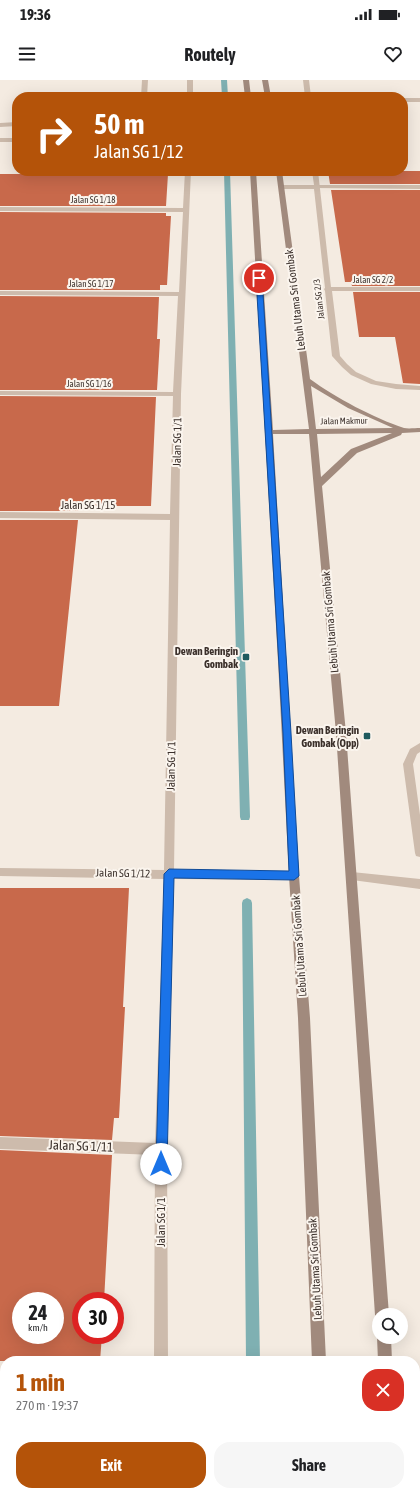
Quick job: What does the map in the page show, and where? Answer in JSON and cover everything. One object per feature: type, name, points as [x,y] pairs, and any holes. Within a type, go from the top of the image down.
[{"type":"street","points":[[144,92],[145,80]]},
{"type":"street","points":[[190,80],[190,92]]},
{"type":"street","points":[[246,80],[247,92]]},
{"type":"street","points":[[266,80],[267,92]]},
{"type":"street","points":[[306,80],[307,92]]},
{"type":"street","points":[[408,100],[420,100]]},
{"type":"street","points":[[0,124],[12,124]]},
{"type":"street","points":[[0,140],[12,140]]},
{"type":"street","name":"Jalan SG 1/1","points":[[161,1356],[161,1149],[169,874],[177,394],[188,176]]},
{"type":"street","name":"Lebuh Utama Sri Gombak","points":[[253,176],[294,876],[304,1018],[319,1356]]},
{"type":"street","name":"Lebuh Utama Sri Gombak","points":[[280,176],[313,432],[341,733],[382,1308]]},
{"type":"street","name":"Jalan SG 2/3","points":[[316,176],[327,289],[336,356],[345,368],[380,386],[395,388],[420,388]]},
{"type":"street","points":[[282,187],[420,187]]},
{"type":"street","name":"Jalan SG 1/18","points":[[0,209],[186,210]]},
{"type":"street","name":"Jalan SG 2/2","points":[[327,289],[420,289]]},
{"type":"street","name":"Jalan SG 1/17","points":[[0,293],[182,294]]},
{"type":"street","points":[[305,379],[325,394],[345,405],[406,430]]},
{"type":"street","name":"Jalan SG 1/16","points":[[0,393],[177,394]]},
{"type":"street","points":[[317,486],[354,451],[406,430]]},
{"type":"street","name":"Jalan Makmur","points":[[269,432],[420,430]]},
{"type":"street","name":"Jalan SG 1/15","points":[[0,515],[176,517]]},
{"type":"street","points":[[416,749],[408,764],[420,853]]},
{"type":"street","name":"Jalan SG 1/12","points":[[0,872],[294,876]]},
{"type":"street","points":[[352,876],[420,884]]},
{"type":"street","name":"Jalan SG 1/11","points":[[0,1143],[161,1149]]},
{"type":"street","points":[[385,1344],[386,1356]]},
{"type":"building","points":[[408,171],[420,171],[420,184],[330,184],[329,176],[408,176]]},
{"type":"building","points":[[0,174],[12,174],[12,176],[168,176],[166,206],[0,206]]},
{"type":"building","points":[[331,190],[420,190],[420,286],[352,286],[351,282],[345,282]]},
{"type":"building","points":[[0,212],[166,213],[166,216],[171,216],[167,285],[160,285],[160,290],[0,290]]},
{"type":"building","points":[[353,292],[420,292],[420,384],[403,383],[395,337],[359,337]]},
{"type":"building","points":[[0,296],[159,297],[157,339],[160,339],[157,390],[0,390]]},
{"type":"building","points":[[0,396],[156,397],[151,506],[79,506],[79,511],[0,511]]},
{"type":"building","points":[[0,520],[78,520],[59,706],[0,706]]},
{"type":"building","points":[[0,888],[129,888],[119,1118],[114,1118],[112,1140],[0,1136]]},
{"type":"building","points":[[0,1150],[112,1155],[104,1292],[72,1292],[72,1344],[101,1344],[100,1356],[0,1356]]},
{"type":"waterway","points":[[224,80],[225,92]]},
{"type":"waterway","points":[[227,176],[245,817]]},
{"type":"waterway","points":[[247,903],[253,1356]]},
{"type":"place","name":"Dewan Beringin Gombak","points":[[246,657]]},
{"type":"place","name":"Dewan Beringin Gombak (Opp)","points":[[367,736]]},
{"type":"route","points":[[161,1164],[169,874],[294,876],[287,733],[259,278]]}]
